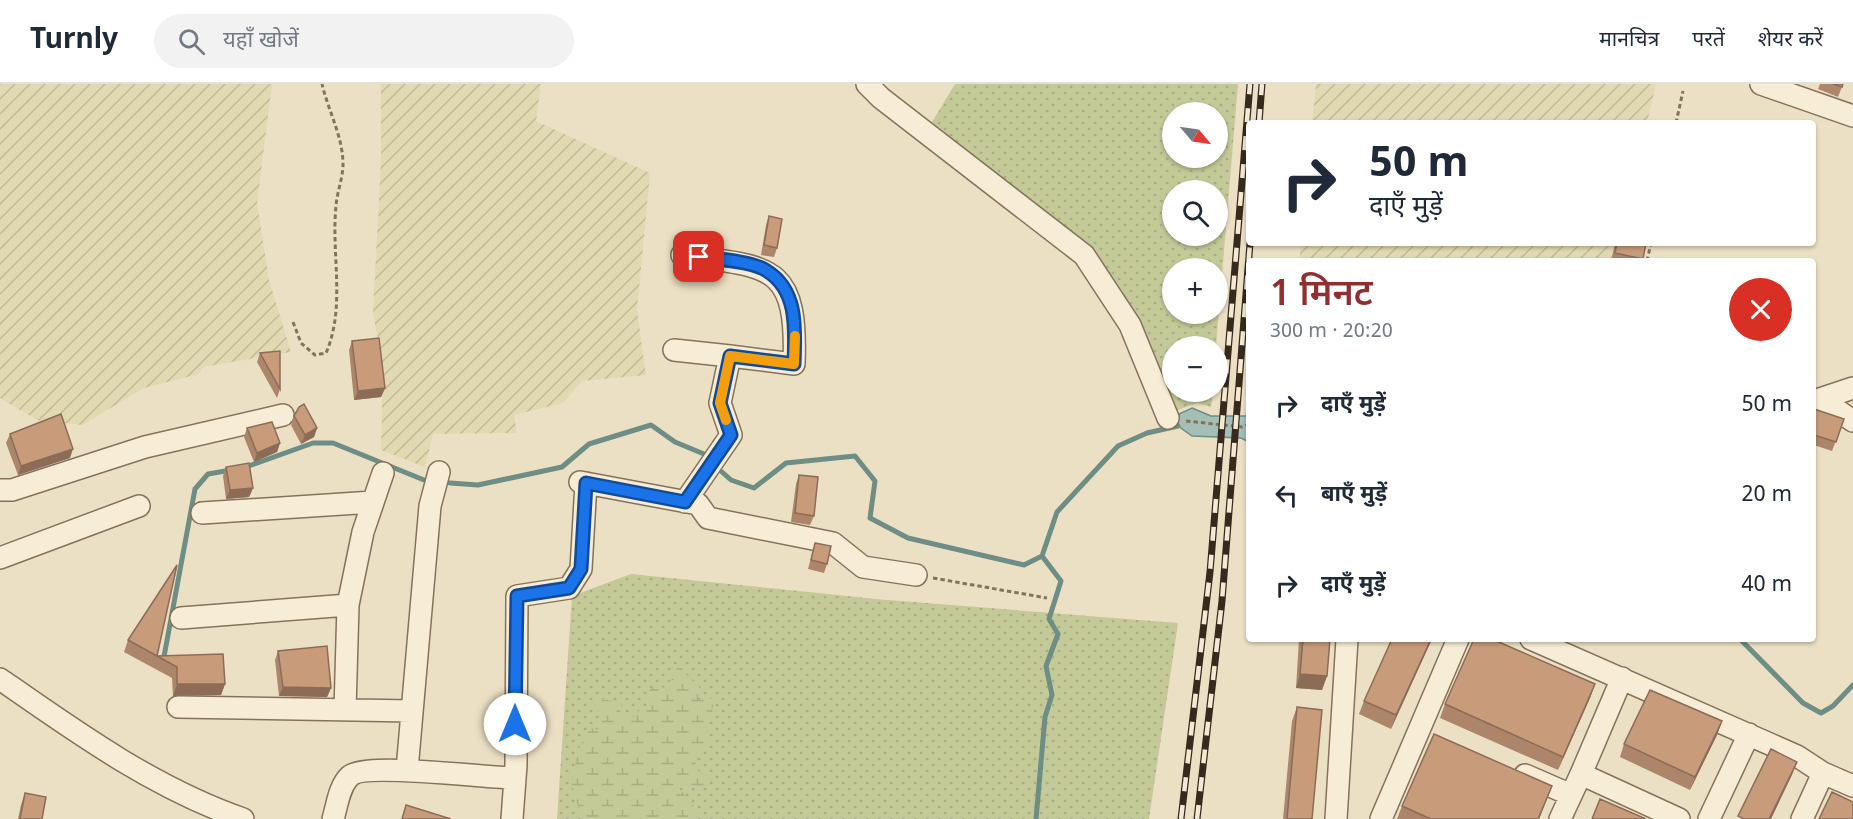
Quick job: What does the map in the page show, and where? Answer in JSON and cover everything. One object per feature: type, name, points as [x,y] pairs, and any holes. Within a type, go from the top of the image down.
[{"type":"street","points":[[867,84],[881,98],[1084,255],[1130,326],[1168,418]]},
{"type":"street","points":[[1761,84],[1853,116]]},
{"type":"street","points":[[674,350],[794,364],[795,324],[788,292],[766,270],[682,255]]},
{"type":"street","points":[[685,502],[731,435],[720,403],[730,356]]},
{"type":"street","points":[[1817,400],[1853,388]]},
{"type":"street","points":[[1817,400],[1853,421]]},
{"type":"street","points":[[0,490],[12,490],[145,447],[283,415]]},
{"type":"street","points":[[407,770],[430,506],[439,472]]},
{"type":"street","points":[[345,710],[348,605],[363,532],[383,473]]},
{"type":"street","points":[[512,819],[515,778],[517,596],[569,588],[581,569],[583,482],[698,504],[708,518],[833,543],[863,567],[916,575]]},
{"type":"street","points":[[202,513],[373,502]]},
{"type":"street","points":[[0,558],[139,506]]},
{"type":"street","points":[[181,618],[348,605]]},
{"type":"street","points":[[1336,819],[1347,642]]},
{"type":"street","points":[[1381,819],[1457,642]]},
{"type":"street","points":[[1538,642],[1749,734],[1853,786]]},
{"type":"street","points":[[1560,819],[1622,678]]},
{"type":"street","points":[[0,679],[95,744],[200,804],[243,819]]},
{"type":"street","points":[[178,707],[412,711]]},
{"type":"street","points":[[1420,728],[1441,738]]},
{"type":"street","points":[[1709,819],[1749,734]]},
{"type":"street","points":[[1506,766],[1571,795]]},
{"type":"street","points":[[333,819],[343,785],[350,776],[359,772],[407,770],[515,778]]},
{"type":"street","points":[[1802,819],[1823,773]]},
{"type":"street","points":[[1581,774],[1680,819]]},
{"type":"path","points":[[293,322],[301,343],[315,355],[326,353],[331,340],[336,305],[336,207],[343,165],[339,140],[321,84]]},
{"type":"path","points":[[1677,120],[1683,91]]},
{"type":"path","points":[[1168,418],[1201,424],[1246,426]]},
{"type":"path","points":[[916,575],[1047,598]]},
{"type":"shaded area","points":[[0,84],[272,84],[257,203],[269,280],[291,352],[203,367],[199,374],[144,388],[82,425],[37,420],[0,398]]},
{"type":"shaded area","points":[[381,84],[541,84],[536,121],[650,173],[637,310],[646,375],[582,381],[563,403],[514,415],[517,433],[433,434],[425,467],[381,450],[383,367],[373,313],[381,161]]},
{"type":"shaded area","points":[[1316,84],[1656,84],[1648,120],[1312,120]]},
{"type":"shaded area","points":[[1300,246],[1615,246],[1612,258],[1300,258]]},
{"type":"green space","points":[[955,84],[1238,84],[1228,203],[1228,180],[1162,180],[1162,246],[1224,246],[1223,258],[1162,258],[1162,324],[1218,324],[1217,336],[1162,336],[1162,381],[1138,327],[1094,251],[932,122]]},
{"type":"green space","points":[[1171,402],[1212,402],[1211,407],[1197,403],[1175,411]]},
{"type":"green space","points":[[631,574],[876,599],[1178,623],[1149,819],[557,819],[572,596]]},
{"type":"green space","points":[[675,664],[699,686],[698,700],[715,698],[706,731],[713,742],[697,756],[695,769],[707,775],[705,788],[686,784],[679,788],[695,808],[695,819],[582,819],[571,783],[578,750],[591,726],[594,731],[603,726],[593,696],[622,704],[620,713],[635,717],[642,706],[653,705],[646,693],[657,684],[664,688],[673,678]]},
{"type":"water","points":[[1192,408],[1211,416],[1246,416],[1246,440],[1241,438],[1192,436],[1178,426],[1179,414]]},
{"type":"building","points":[[769,216],[782,219],[777,248],[764,245]]},
{"type":"building","points":[[1616,246],[1645,246],[1643,258],[1615,253]]},
{"type":"building","points":[[379,338],[385,388],[358,391],[352,341]]},
{"type":"building","points":[[280,351],[280,389],[260,353]]},
{"type":"building","points":[[304,404],[317,428],[305,435],[294,416],[299,407]]},
{"type":"building","points":[[1816,410],[1844,419],[1836,442],[1816,436]]},
{"type":"building","points":[[61,414],[73,449],[21,466],[10,434]]},
{"type":"building","points":[[272,422],[280,443],[257,453],[247,428]]},
{"type":"building","points":[[249,463],[253,488],[230,490],[226,467]]},
{"type":"building","points":[[799,475],[818,477],[814,516],[795,513]]},
{"type":"building","points":[[815,543],[831,546],[827,564],[811,560]]},
{"type":"building","points":[[177,565],[157,656],[128,640]]},
{"type":"building","points":[[1303,642],[1330,642],[1327,676],[1300,674]]},
{"type":"building","points":[[1391,642],[1430,642],[1396,715],[1364,701]]},
{"type":"building","points":[[1473,642],[1499,642],[1595,684],[1563,757],[1445,704]]},
{"type":"building","points":[[327,646],[331,688],[283,687],[278,651]]},
{"type":"building","points":[[223,654],[225,684],[177,684],[177,667],[157,656]]},
{"type":"building","points":[[1650,690],[1722,721],[1695,777],[1624,744]]},
{"type":"building","points":[[1297,707],[1322,710],[1312,819],[1287,819]]},
{"type":"building","points":[[1434,734],[1552,786],[1538,819],[1431,819],[1402,806]]},
{"type":"building","points":[[1771,749],[1797,762],[1769,819],[1744,819],[1738,816]]},
{"type":"building","points":[[1832,792],[1853,802],[1853,819],[1819,819]]},
{"type":"building","points":[[25,793],[46,797],[42,819],[20,819]]},
{"type":"building","points":[[1600,799],[1646,819],[1592,819]]},
{"type":"building","points":[[406,805],[451,819],[402,819]]},
{"type":"waterway","points":[[450,483],[478,485],[562,467],[589,444],[651,425],[675,442],[704,454]]},
{"type":"waterway","points":[[722,472],[731,480],[754,488],[786,463],[855,456],[875,481],[870,518],[908,538],[1024,565],[1042,556],[1057,512],[1118,446],[1147,433],[1178,426]]},
{"type":"waterway","points":[[243,468],[313,443],[333,443],[424,480]]},
{"type":"waterway","points":[[163,662],[195,489],[208,474],[231,470]]},
{"type":"waterway","points":[[1036,819],[1045,717],[1052,695],[1046,666],[1058,634],[1049,619],[1061,581],[1042,556]]},
{"type":"waterway","points":[[1743,642],[1803,703],[1821,713],[1833,706],[1853,685]]},
{"type":"railway","points":[[1247,120],[1250,84]]},
{"type":"railway","points":[[1259,120],[1262,84]]},
{"type":"railway","points":[[1181,819],[1210,572],[1246,133]]},
{"type":"railway","points":[[1249,258],[1250,246]]},
{"type":"railway","points":[[1197,819],[1222,601],[1246,294]]},
{"type":"slow traffic","points":[[726,420],[720,403],[730,356],[794,364],[795,336]]},
{"type":"route","points":[[515,724],[514,620],[517,596],[569,588],[581,569],[586,483],[685,502],[731,435],[720,403],[730,356],[794,364],[795,324],[788,292],[766,270],[699,257]]}]
